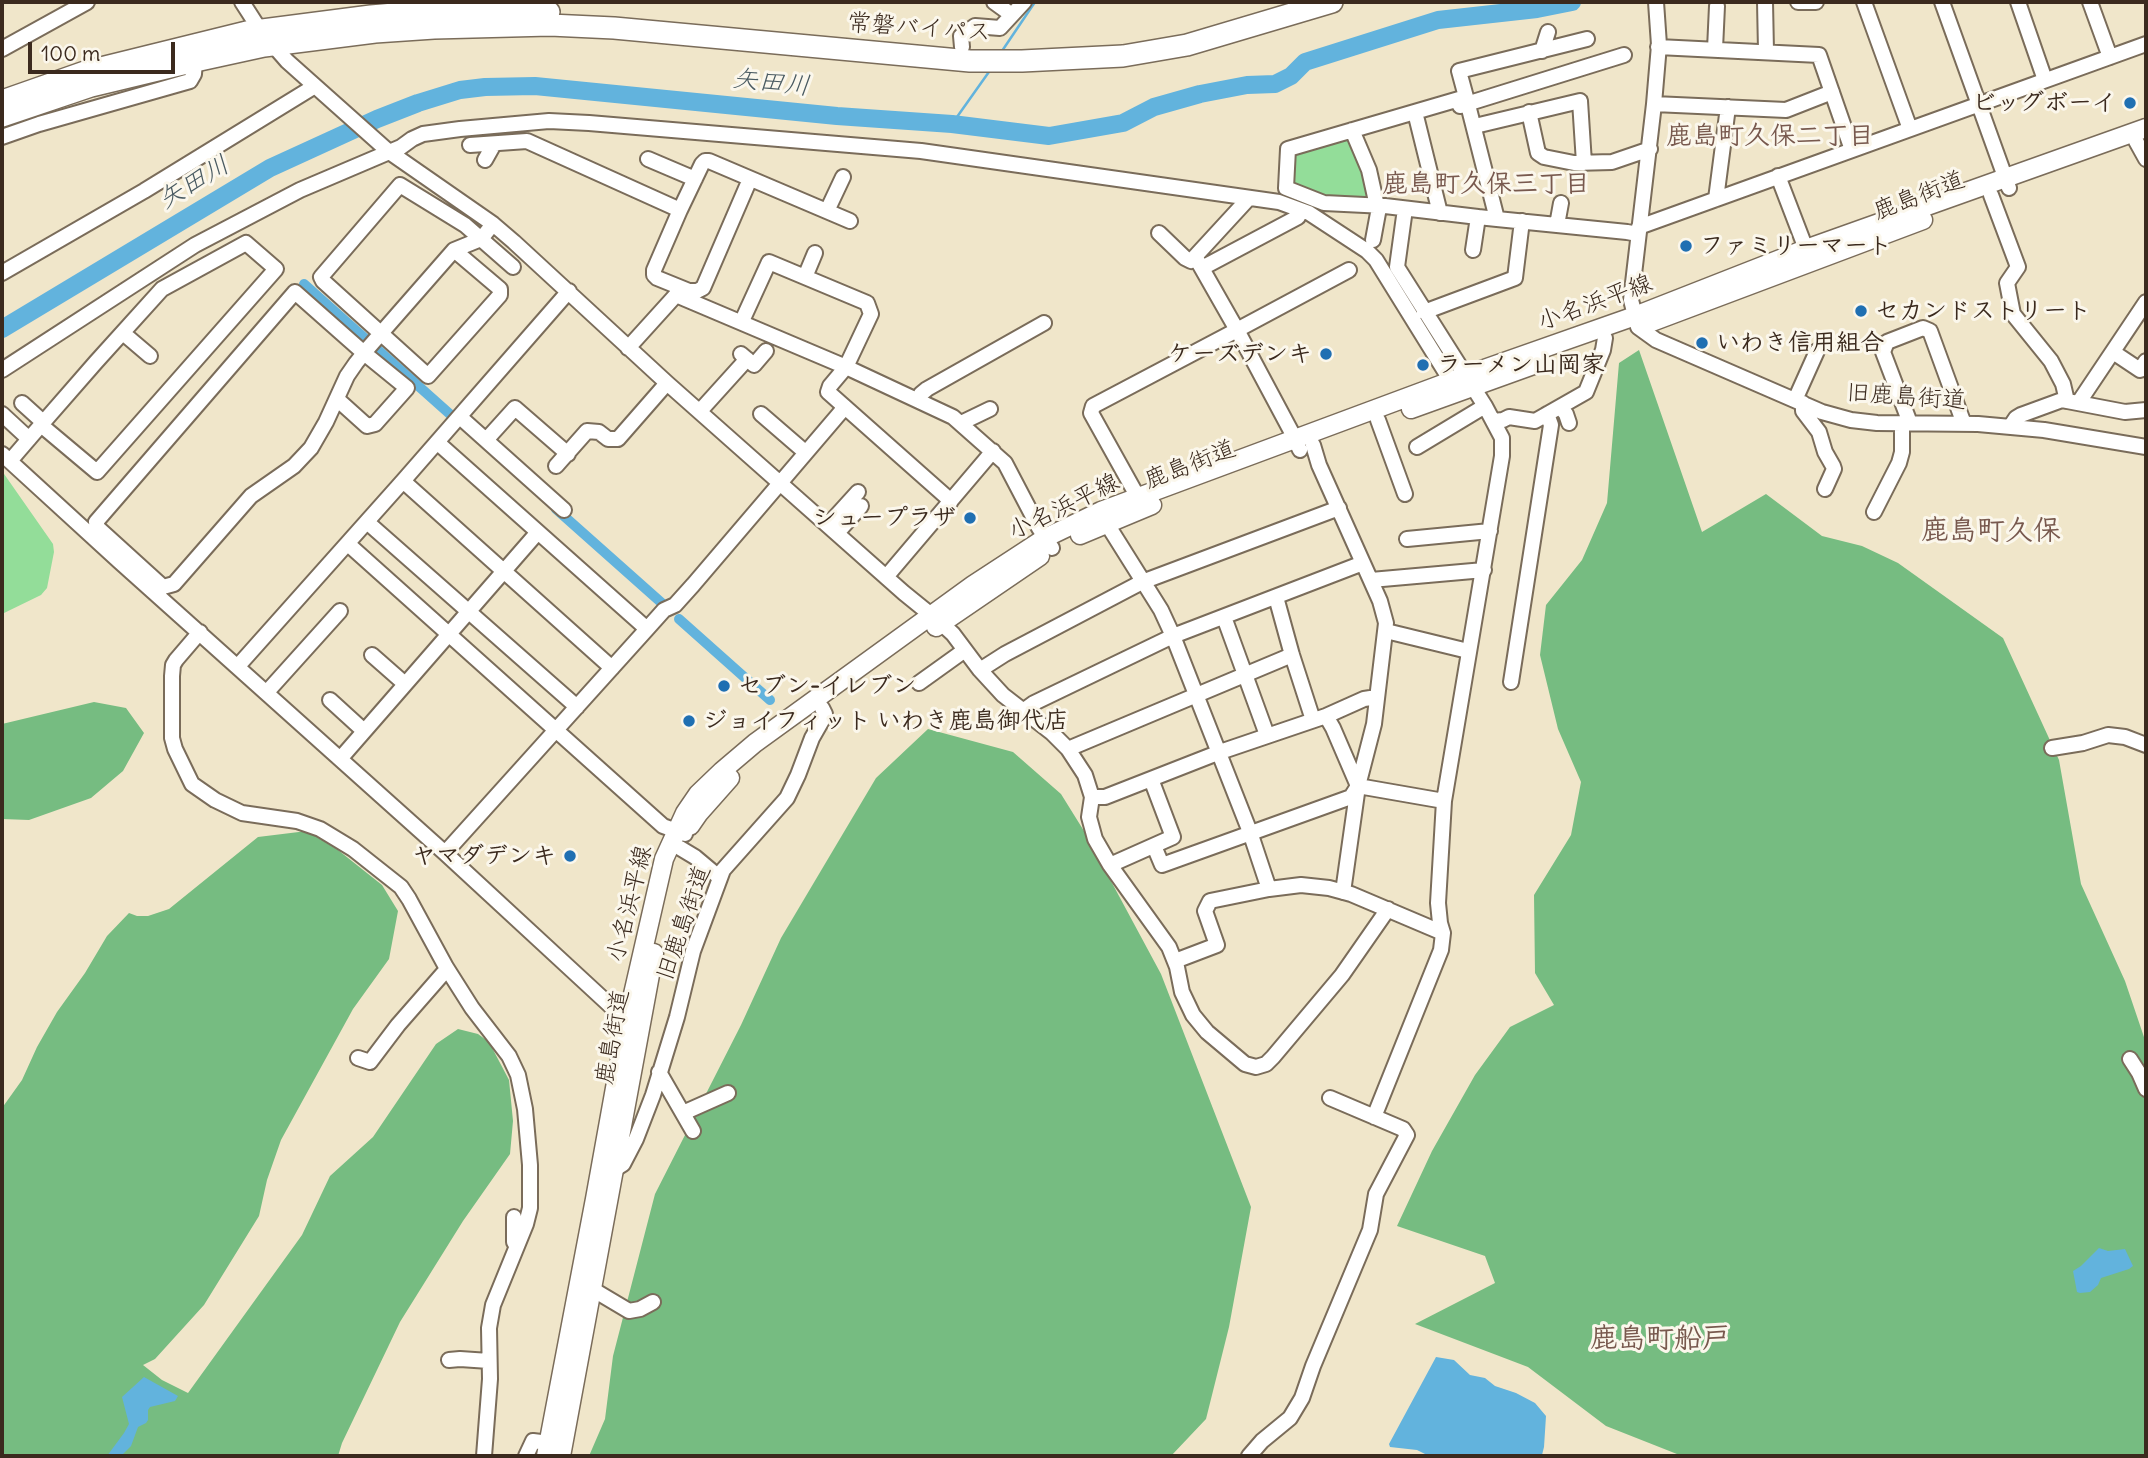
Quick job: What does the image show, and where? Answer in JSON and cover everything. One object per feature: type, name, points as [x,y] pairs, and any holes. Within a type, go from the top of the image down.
[{"type":"highway","name":"常磐バイパス","points":[[1027,55],[1185,32],[1286,2]]},
{"type":"highway","name":"常磐バイパス","points":[[2,101],[85,72],[167,50],[429,11],[613,15],[970,52],[1123,56],[1187,45],[1332,2]]},
{"type":"highway","name":"常磐バイパス","points":[[2,116],[91,86],[195,61],[266,37]]},
{"type":"main road","name":"小名浜平線","points":[[547,1450],[664,859],[680,838],[698,794],[722,771],[755,744],[937,619],[973,585],[1103,517],[1302,445],[1464,381],[1637,322],[1806,249],[2008,184],[2143,136]]},
{"type":"main road","name":"鹿島街道","points":[[1302,445],[1378,420],[1464,381],[1605,338],[1637,322],[1991,195],[2008,184]]},
{"type":"main road","points":[[680,838],[732,776],[937,619]]},
{"type":"main road","name":"鹿島街道","points":[[561,1456],[615,1169],[634,1017]]},
{"type":"street","points":[[2,49],[87,2]]},
{"type":"street","points":[[242,2],[266,37],[314,86],[385,148],[493,224],[526,253],[667,383],[937,619],[953,634],[1003,695],[1068,749],[1085,775],[1092,797],[1089,817],[1095,839],[1169,947],[1182,992],[1193,1014],[1207,1032],[1245,1065],[1256,1067],[1266,1064],[1289,1039],[1342,975],[1388,909]]},
{"type":"street","points":[[994,2],[1012,15]]},
{"type":"street","points":[[970,52],[961,36],[975,26],[1000,28],[1024,2]]},
{"type":"street","points":[[1637,322],[1630,300],[1654,104],[1658,47],[1656,2]]},
{"type":"street","points":[[1765,2],[1766,51]]},
{"type":"street","points":[[1798,2],[1816,2]]},
{"type":"street","points":[[1864,2],[1910,129]]},
{"type":"street","points":[[1942,2],[2008,184]]},
{"type":"street","points":[[2018,2],[2045,80]]},
{"type":"street","points":[[2090,2],[2110,57]]},
{"type":"street","points":[[1715,49],[1717,6]]},
{"type":"street","points":[[1542,51],[1548,32]]},
{"type":"street","points":[[1497,219],[1459,71],[1587,39]]},
{"type":"street","points":[[1624,55],[1353,134],[1288,149],[1286,188],[1324,203],[1638,231],[1716,199],[2146,44]]},
{"type":"street","points":[[1658,47],[1819,55],[1852,150]]},
{"type":"street","points":[[2,137],[190,81],[194,74],[195,61]]},
{"type":"street","points":[[2,273],[144,191],[314,86]]},
{"type":"street","points":[[1654,104],[1786,110],[1832,92]]},
{"type":"street","points":[[1475,126],[1580,101],[1584,163]]},
{"type":"street","points":[[1716,199],[1728,107]]},
{"type":"street","points":[[1529,112],[1538,153],[1544,157],[1574,163],[1612,162],[1650,149]]},
{"type":"street","points":[[1416,116],[1440,213]]},
{"type":"street","points":[[2,370],[195,245],[385,148],[401,146],[412,139],[432,133],[505,124],[570,122],[921,151],[1279,202],[1309,213],[1367,251],[1376,260],[1485,407],[1502,438],[1502,456],[1484,570],[1444,801],[1438,903],[1443,933],[1441,950],[1374,1117]]},
{"type":"street","points":[[1353,134],[1369,170],[1377,206],[1373,240]]},
{"type":"street","points":[[2143,136],[2146,159]]},
{"type":"street","points":[[470,145],[527,141],[680,210]]},
{"type":"street","points":[[485,160],[494,144]]},
{"type":"street","points":[[648,159],[695,179]]},
{"type":"street","points":[[850,221],[709,161],[702,164],[654,272],[657,278],[678,291],[953,417],[1005,463],[1049,543]]},
{"type":"street","points":[[827,211],[842,177]]},
{"type":"street","points":[[1778,177],[1806,249]]},
{"type":"street","points":[[678,291],[693,292],[703,288],[750,178]]},
{"type":"street","points":[[337,399],[367,426],[375,424],[407,388],[372,343],[323,281],[321,277],[400,185],[465,225],[481,239],[513,267],[514,274],[500,289],[500,295],[428,376],[372,343],[295,292],[96,522],[98,528],[163,587],[174,584],[251,496],[294,466],[311,449],[347,376],[372,343],[454,250],[481,239],[493,224]]},
{"type":"street","points":[[1991,195],[2018,267],[2007,283],[2013,314],[2051,361],[2073,402]]},
{"type":"street","points":[[1199,263],[1249,198]]},
{"type":"street","points":[[1557,225],[1561,203]]},
{"type":"street","points":[[1405,209],[1397,267],[1464,381]]},
{"type":"street","points":[[1159,233],[1188,261],[1199,263],[1298,217]]},
{"type":"street","points":[[1473,250],[1478,217]]},
{"type":"street","points":[[1424,312],[1516,278],[1522,222]]},
{"type":"street","points":[[22,403],[42,424],[96,472],[276,270],[246,243],[162,289],[42,424],[29,439],[6,457],[615,1010],[634,1017]]},
{"type":"street","points":[[454,250],[500,289]]},
{"type":"street","points":[[513,267],[526,253]]},
{"type":"street","points":[[805,277],[815,253]]},
{"type":"street","points":[[742,321],[769,262],[867,303],[871,314],[846,367],[830,386],[828,393],[951,501]]},
{"type":"street","points":[[1199,263],[1302,445],[1319,465],[1371,580],[1387,623],[1374,724],[1358,786],[1343,892]]},
{"type":"street","points":[[1135,492],[1091,413],[1093,406],[1349,270]]},
{"type":"street","points":[[238,666],[438,443],[569,291]]},
{"type":"street","points":[[628,348],[678,291]]},
{"type":"street","points":[[2073,402],[2113,352],[2146,302]]},
{"type":"street","name":"旧鹿島街道","points":[[1637,322],[1656,340],[1822,412],[1851,420],[2044,430],[2146,447]]},
{"type":"street","points":[[918,400],[927,389],[1044,324]]},
{"type":"street","points":[[1874,512],[1899,463],[1906,423],[1883,352],[1887,342],[1923,328],[1930,331],[1964,424]]},
{"type":"street","points":[[123,333],[150,356]]},
{"type":"street","points":[[1493,421],[1508,417],[1535,421],[1587,390],[1605,338]]},
{"type":"street","points":[[700,411],[743,356],[754,365],[766,351]]},
{"type":"street","points":[[1817,351],[1799,402],[1819,432],[1833,466],[1825,489]]},
{"type":"street","points":[[2113,352],[2140,370],[2146,360]]},
{"type":"street","points":[[556,466],[587,430],[598,432],[608,439],[618,439],[667,383]]},
{"type":"street","points":[[2010,427],[2021,415],[2059,401],[2125,412],[2146,410]]},
{"type":"street","points":[[445,853],[664,610],[675,605],[694,585],[845,407]]},
{"type":"street","points":[[1417,447],[1485,407]]},
{"type":"street","points":[[487,439],[514,408],[568,454]]},
{"type":"street","points":[[961,423],[990,409]]},
{"type":"street","points":[[1553,410],[1566,414],[1569,423]]},
{"type":"street","points":[[1511,682],[1553,410]]},
{"type":"street","points":[[2,414],[29,439]]},
{"type":"street","points":[[761,414],[805,452]]},
{"type":"street","points":[[1378,420],[1405,494]]},
{"type":"street","points":[[457,421],[487,439],[564,510]]},
{"type":"street","points":[[438,443],[647,629]]},
{"type":"street","points":[[886,577],[993,451]]},
{"type":"street","points":[[403,481],[612,668]]},
{"type":"street","points":[[833,529],[860,499]]},
{"type":"street","points":[[980,670],[1005,654],[1142,582],[1339,508]]},
{"type":"street","points":[[1103,517],[1161,610],[1174,636],[1220,752],[1269,889]]},
{"type":"street","points":[[368,522],[577,707]]},
{"type":"street","points":[[1407,539],[1490,531]]},
{"type":"street","points":[[340,759],[538,532]]},
{"type":"street","points":[[348,544],[663,827],[680,838],[695,857],[720,878]]},
{"type":"street","points":[[1023,711],[1034,703],[1174,636],[1363,563]]},
{"type":"street","points":[[1371,580],[1484,570]]},
{"type":"street","points":[[1276,597],[1292,655],[1320,718],[1333,728],[1358,786]]},
{"type":"street","points":[[267,692],[340,611]]},
{"type":"street","points":[[1224,617],[1268,735]]},
{"type":"street","points":[[1386,631],[1468,651]]},
{"type":"street","points":[[200,632],[176,660],[172,676],[172,738],[192,784],[233,809],[310,825],[337,838],[401,887],[447,969],[472,1008],[509,1056],[522,1090],[530,1165],[530,1208],[493,1305],[489,1328],[488,1420],[484,1456]]},
{"type":"street","points":[[919,683],[965,650]]},
{"type":"street","points":[[372,655],[405,684]]},
{"type":"street","points":[[1068,749],[1292,655]]},
{"type":"street","points":[[1092,797],[1105,797],[1220,752],[1320,718],[1364,699],[1377,697]]},
{"type":"street","points":[[330,700],[364,731]]},
{"type":"street","name":"旧鹿島街道","points":[[615,1169],[623,1164],[636,1139],[677,1017],[693,951],[720,878],[725,867],[787,798],[799,775],[812,738],[824,718],[822,708]]},
{"type":"street","points":[[2052,748],[2083,743],[2108,735],[2125,737],[2146,745]]},
{"type":"street","points":[[1111,865],[1173,837],[1151,779]]},
{"type":"street","points":[[1358,786],[1444,801]]},
{"type":"street","points":[[1154,846],[1162,866],[1350,797],[1358,786]]},
{"type":"street","points":[[1175,961],[1217,945],[1205,911],[1210,901],[1301,885],[1343,892],[1443,933]]},
{"type":"street","points":[[358,1058],[370,1062],[447,969]]},
{"type":"street","points":[[2130,1059],[2146,1090]]},
{"type":"street","points":[[659,1072],[693,1131]]},
{"type":"street","points":[[683,1113],[728,1093]]},
{"type":"street","points":[[1249,1456],[1262,1441],[1290,1418],[1303,1398],[1370,1230],[1376,1194],[1406,1140],[1407,1135],[1403,1129],[1330,1098]]},
{"type":"street","points":[[514,1217],[514,1242],[517,1246]]},
{"type":"street","points":[[592,1289],[629,1311],[653,1302]]},
{"type":"street","points":[[449,1360],[489,1361]]},
{"type":"street","points":[[527,1456],[533,1441],[547,1450]]},
{"type":"green space","points":[[1349,137],[1364,173],[1371,197],[1368,201],[1319,196],[1291,184],[1292,154]]},
{"type":"green space","points":[[1639,350],[1702,532],[1766,494],[1822,536],[1862,546],[1898,563],[2003,638],[2059,760],[2081,884],[2125,981],[2146,1043],[2146,1456],[1682,1456],[1606,1426],[1528,1367],[1415,1324],[1495,1283],[1485,1256],[1397,1226],[1432,1151],[1475,1075],[1510,1027],[1554,1005],[1535,973],[1534,895],[1571,835],[1581,782],[1558,729],[1540,655],[1546,605],[1582,560],[1607,503],[1619,363]]},
{"type":"green space","points":[[2,471],[53,544],[54,552],[47,588],[41,595],[2,614]]},
{"type":"green space","points":[[94,702],[126,708],[144,733],[123,771],[91,798],[29,820],[2,819],[2,724]]},
{"type":"green space","points":[[928,729],[1013,752],[1061,794],[1084,831],[1161,974],[1251,1207],[1229,1327],[1206,1419],[1171,1456],[589,1456],[605,1419],[613,1356],[655,1194],[741,1025],[781,938],[876,778]]},
{"type":"green space","points":[[307,831],[338,850],[382,885],[398,911],[389,959],[353,1009],[281,1140],[267,1180],[259,1216],[204,1305],[155,1359],[143,1365],[162,1380],[188,1393],[302,1235],[330,1176],[373,1137],[436,1044],[458,1029],[478,1034],[489,1042],[509,1080],[513,1121],[510,1154],[463,1221],[400,1322],[338,1456],[2,1456],[2,1108],[22,1080],[57,1012],[107,936],[129,913],[148,916],[169,909],[258,837]]},
{"type":"water","points":[[2099,1248],[2108,1251],[2125,1249],[2133,1266],[2101,1278],[2090,1292],[2077,1292],[2073,1271]]},
{"type":"water","points":[[1436,1357],[1454,1360],[1470,1375],[1485,1378],[1495,1386],[1535,1403],[1546,1416],[1542,1455],[1429,1456],[1417,1450],[1390,1447],[1389,1444]]},
{"type":"water","points":[[144,1377],[178,1396],[175,1401],[150,1407],[148,1420],[138,1427],[131,1446],[121,1456],[107,1456],[129,1424],[122,1397]]},
{"type":"waterway","points":[[1002,51],[1035,2]]},
{"type":"waterway","name":"矢田川","points":[[2,329],[270,168],[377,119],[460,90],[535,86],[837,116],[952,124],[1049,136],[1123,123],[1154,107],[1200,94],[1247,85],[1275,84],[1291,76],[1305,62],[1438,20],[1537,9],[1572,2]]},
{"type":"waterway","points":[[952,124],[991,69]]},
{"type":"waterway","points":[[304,284],[461,424]]},
{"type":"waterway","points":[[556,509],[664,605]]},
{"type":"waterway","points":[[679,619],[770,700]]},
{"type":"place","name":"ビッグボーイ","points":[[2130,103]]},
{"type":"place","name":"ファミリーマート","points":[[1686,246]]},
{"type":"place","name":"セカンドストリート","points":[[1861,311]]},
{"type":"place","name":"いわき信用組合","points":[[1702,343]]},
{"type":"place","name":"ケーズデンキ","points":[[1326,354]]},
{"type":"place","name":"ラーメン山岡家","points":[[1423,365]]},
{"type":"place","name":"シュープラザ","points":[[970,518]]},
{"type":"place","name":"セブン-イレブン","points":[[724,686]]},
{"type":"place","name":"ジョイフィット いわき鹿島御代店","points":[[689,721]]},
{"type":"place","name":"ヤマダデンキ","points":[[570,856]]},
{"type":"district","name":"鹿島町久保二丁目","points":[[1770,137]]},
{"type":"district","name":"鹿島町久保三丁目","points":[[1486,185]]},
{"type":"district","name":"鹿島町久保","points":[[1991,531]]},
{"type":"district","name":"鹿島町船戸","points":[[1660,1339]]}]
